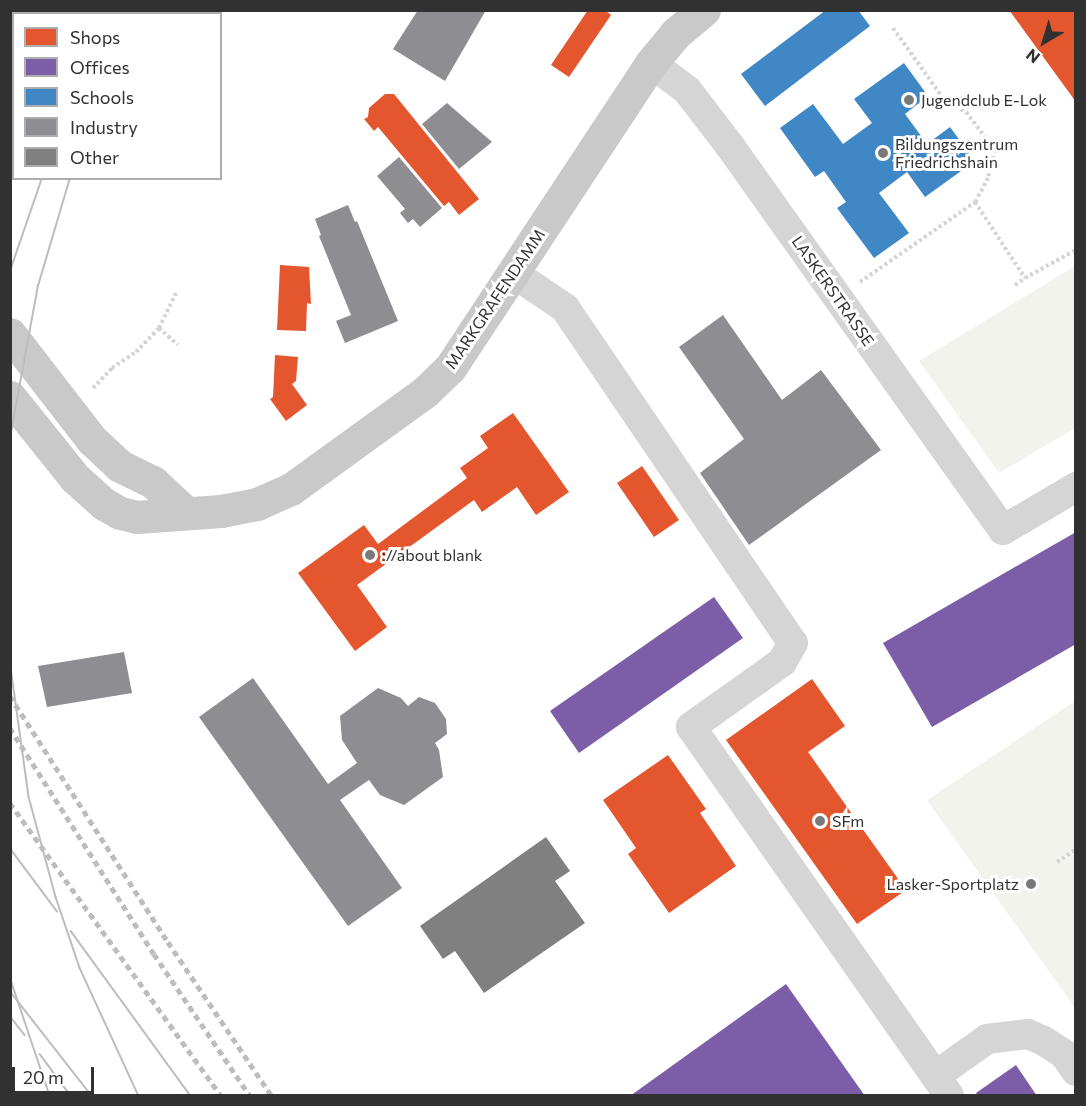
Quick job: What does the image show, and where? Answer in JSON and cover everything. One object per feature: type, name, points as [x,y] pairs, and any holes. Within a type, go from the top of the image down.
[{"type":"main road","name":"MARKGRAFENDAMM","points":[[10,397],[75,478],[104,504],[120,513],[137,517],[221,511],[251,506],[291,489],[316,473],[437,381],[463,351],[651,63],[675,34],[704,10]]},
{"type":"main road","points":[[10,334],[92,440],[120,466],[153,483],[185,512]]},
{"type":"street","name":"LASKERSTRASSE","points":[[651,63],[687,90],[1003,530],[1076,487]]},
{"type":"street","points":[[513,273],[565,308],[793,643],[782,662],[691,727],[942,1086],[987,1039],[1028,1034],[1064,1054],[1076,1071]]},
{"type":"path","points":[[837,298],[975,201],[988,178],[995,150],[966,112],[945,101],[893,28]]},
{"type":"path","points":[[975,201],[1025,278]]},
{"type":"path","points":[[1015,285],[1076,250]]},
{"type":"path","points":[[93,388],[112,368],[136,352],[159,328],[177,291]]},
{"type":"path","points":[[159,328],[178,345]]},
{"type":"path","points":[[1057,862],[1076,849]]},
{"type":"shaded area","points":[[1075,266],[1075,428],[999,473],[919,361]]},
{"type":"shaded area","name":"Lasker-Sportplatz","points":[[1075,701],[1075,1008],[927,800]]},
{"type":"building: Shops","points":[[588,10],[605,10],[611,15],[569,77],[551,65]]},
{"type":"building: Shops","points":[[1009,10],[1076,10],[1076,102]]},
{"type":"building: Shops","points":[[385,94],[394,94],[479,199],[459,215],[449,202],[444,206],[378,127],[374,131],[364,119],[368,117],[369,108]]},
{"type":"building: Shops","points":[[280,265],[309,267],[311,304],[307,303],[306,331],[277,330]]},
{"type":"building: Shops","points":[[275,355],[298,357],[296,381],[292,384],[307,405],[286,421],[270,399],[273,397]]},
{"type":"building: Shops","points":[[513,413],[569,492],[536,515],[517,487],[482,512],[474,500],[357,585],[387,627],[355,651],[298,573],[364,525],[378,544],[467,478],[460,468],[488,448],[480,436]]},
{"type":"building: Shops","points":[[642,466],[679,520],[654,537],[617,483]]},
{"type":"building: Shops","name":"SFm","points":[[812,679],[845,726],[808,752],[906,890],[857,924],[726,740]]},
{"type":"building: Shops","points":[[668,755],[706,809],[700,813],[736,866],[669,913],[628,854],[636,848],[603,800]]},
{"type":"building: Offices","points":[[1076,532],[1076,644],[932,727],[883,643]]},
{"type":"building: Offices","points":[[714,597],[743,638],[579,753],[550,711]]},
{"type":"building: Offices","points":[[786,984],[865,1096],[630,1096]]},
{"type":"building: Offices","points":[[1016,1065],[1037,1096],[978,1096],[976,1093]]},
{"type":"building: Schools","points":[[826,10],[858,10],[870,26],[765,106],[741,74]]},
{"type":"building: Schools","name":"Bildungszentrum Friedrichshain","points":[[904,63],[928,96],[905,114],[927,144],[950,127],[975,161],[925,197],[907,172],[879,193],[909,233],[874,258],[837,208],[846,202],[824,171],[815,177],[780,128],[813,104],[843,144],[872,123],[854,99]]},
{"type":"building: Industry","points":[[418,10],[486,10],[445,81],[393,49]]},
{"type":"building: Industry","points":[[447,103],[492,142],[459,169],[422,124]]},
{"type":"building: Industry","points":[[399,157],[442,208],[420,227],[413,219],[408,223],[400,213],[405,209],[377,176]]},
{"type":"building: Industry","points":[[348,205],[355,222],[357,221],[398,321],[345,343],[336,321],[351,315],[319,236],[321,235],[315,219]]},
{"type":"building: Industry","points":[[723,315],[782,400],[821,370],[881,450],[749,545],[700,473],[744,439],[679,347]]},
{"type":"building: Industry","points":[[124,652],[132,693],[47,707],[38,666]]},
{"type":"building: Industry","points":[[253,678],[328,784],[357,763],[342,740],[340,716],[378,688],[401,698],[408,706],[419,697],[435,703],[446,719],[447,734],[435,743],[439,750],[443,777],[404,805],[380,795],[369,780],[340,800],[402,888],[348,926],[199,717]]},
{"type":"building: Other","points":[[546,837],[570,871],[555,881],[585,923],[484,993],[455,951],[443,959],[420,926]]},
{"type":"tram line","points":[[10,271],[41,180]]},
{"type":"tram line","points":[[10,438],[38,286],[69,180]]},
{"type":"tram line","points":[[10,660],[29,797],[56,897],[80,968],[139,1096]]},
{"type":"tram line","points":[[10,848],[57,911]]},
{"type":"tram line","points":[[71,931],[191,1096]]},
{"type":"tram line","points":[[10,977],[50,1096]]},
{"type":"tram line","points":[[10,991],[92,1096]]},
{"type":"tram line","points":[[10,1016],[25,1035]]},
{"type":"tram line","points":[[40,1054],[71,1096]]},
{"type":"railway","points":[[10,696],[168,942],[272,1096]]},
{"type":"railway","points":[[10,728],[154,954],[250,1096]]},
{"type":"railway","points":[[10,803],[221,1096]]},
{"type":"place","name":"Jugendclub E-Lok","points":[[909,100]]},
{"type":"place","name":"Bildungszentrum Friedrichshain","points":[[883,153]]},
{"type":"place","name":"://about blank","points":[[370,555]]},
{"type":"place","name":"SFm","points":[[820,821]]},
{"type":"place","name":"Lasker-Sportplatz","points":[[1031,884]]}]
